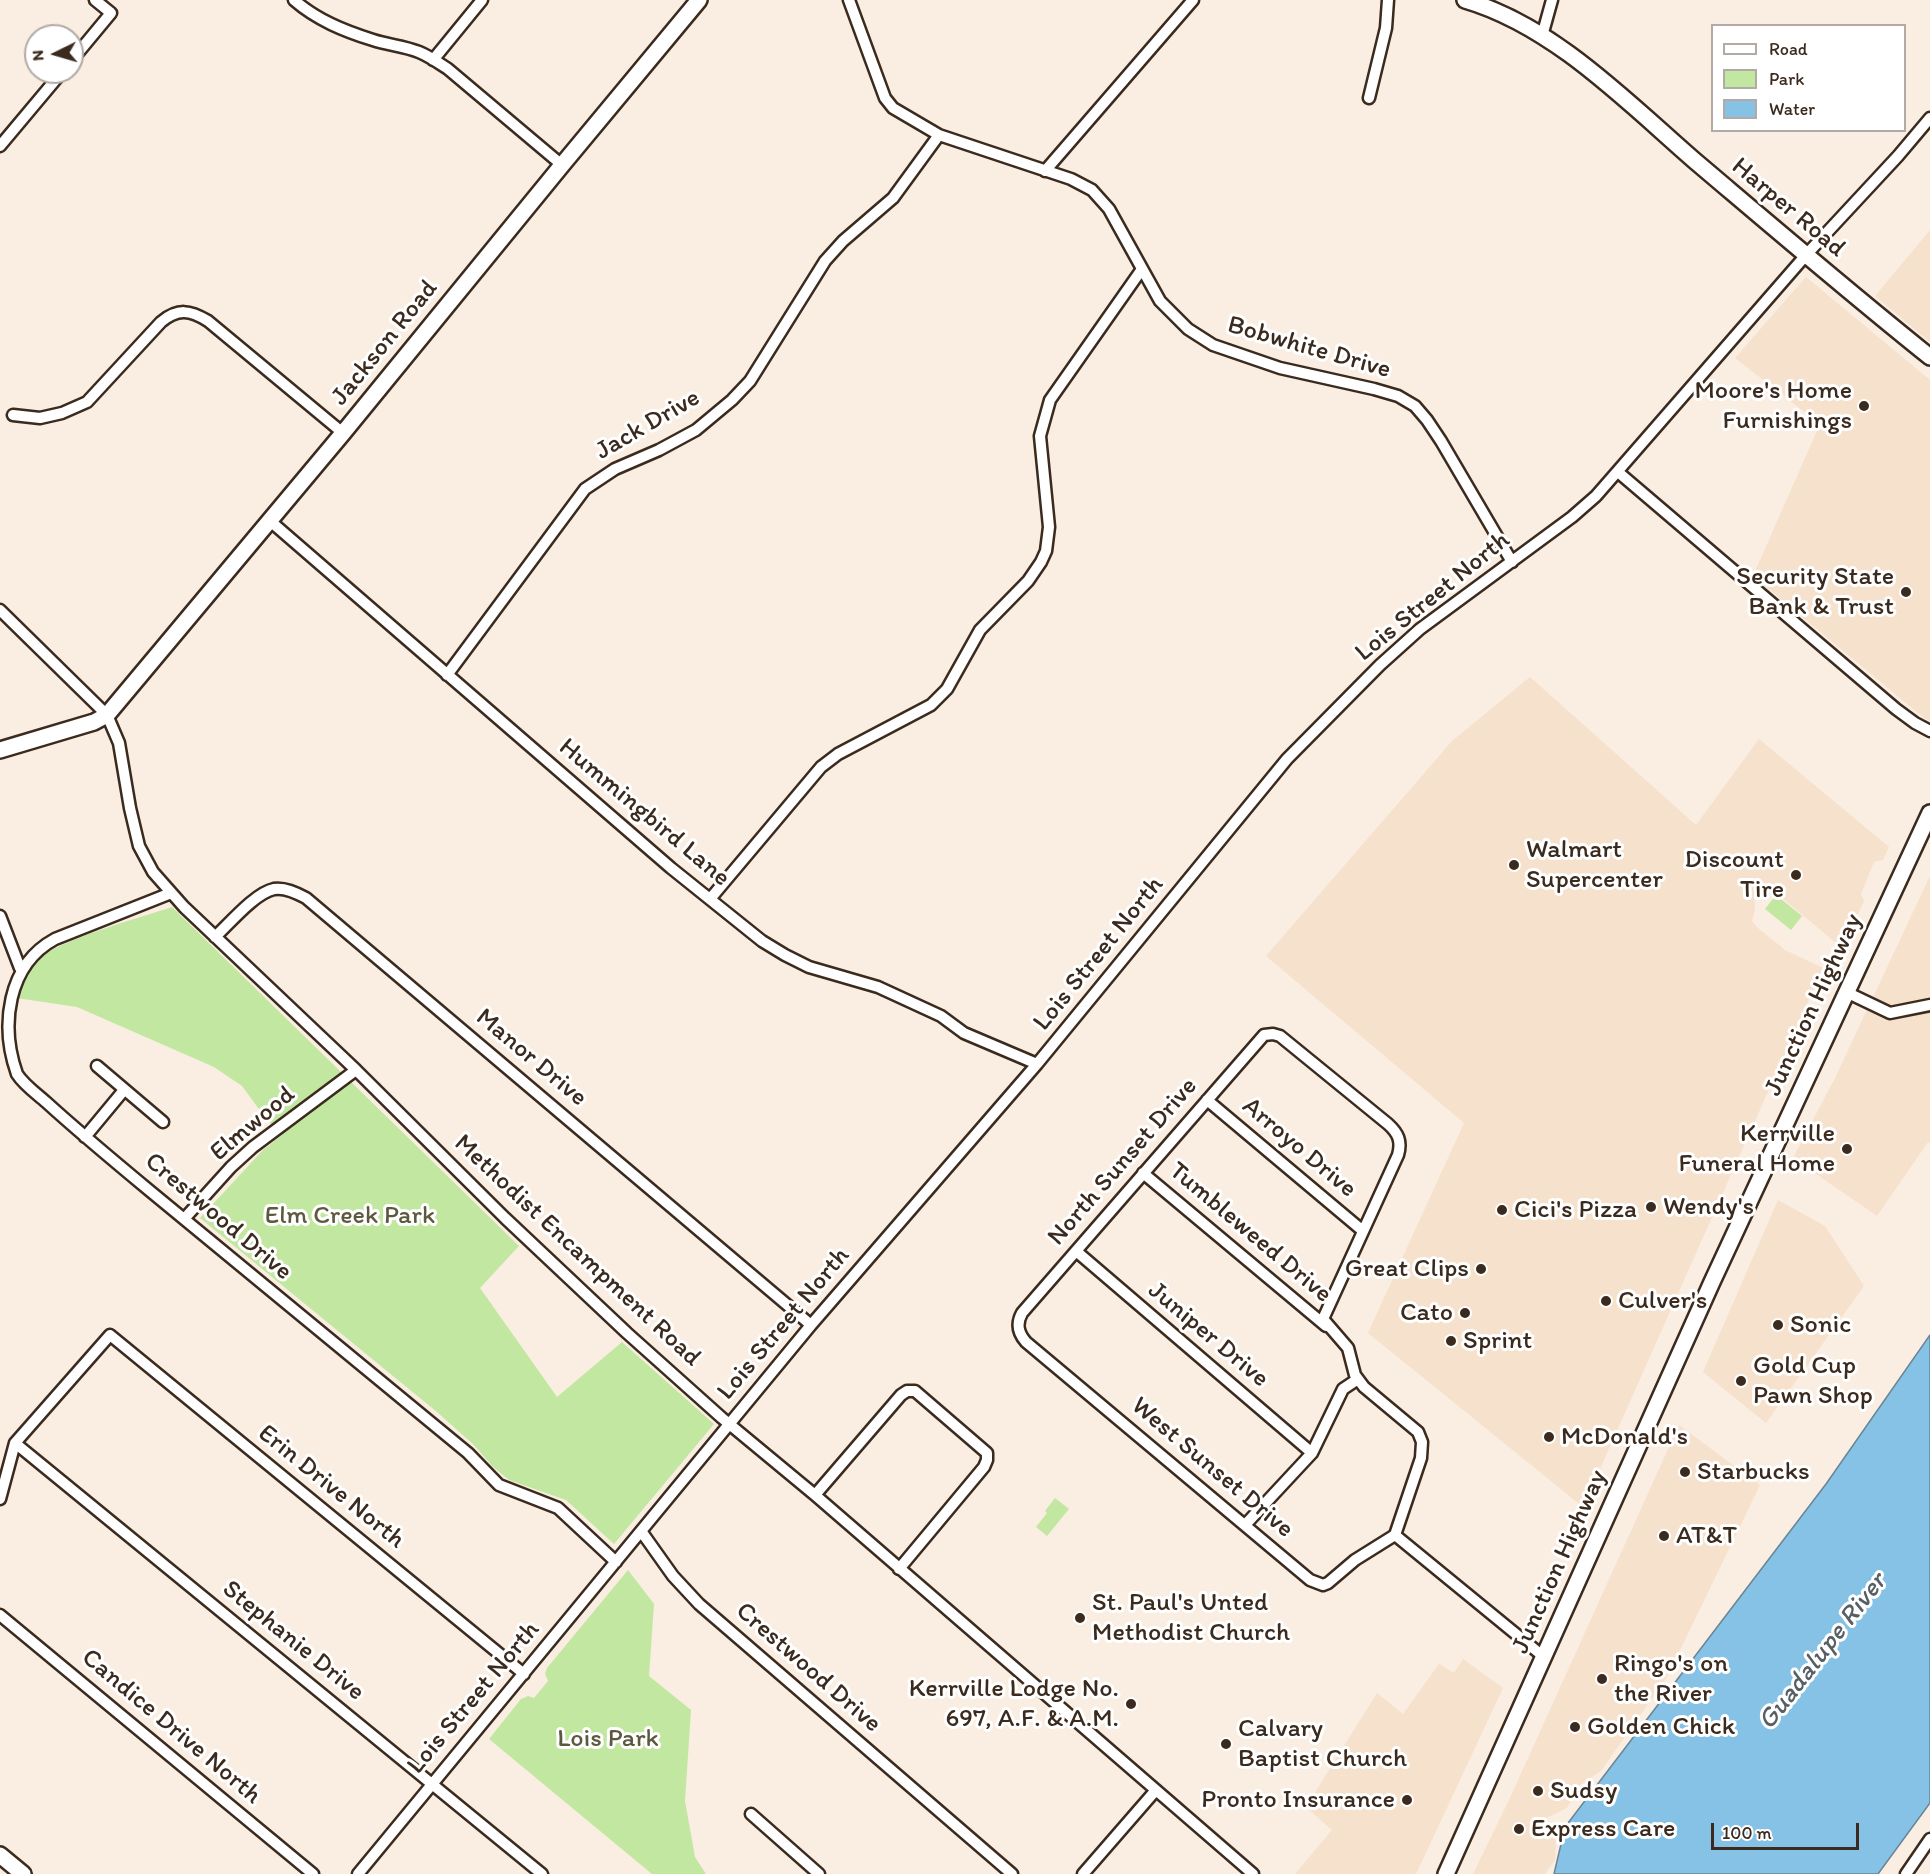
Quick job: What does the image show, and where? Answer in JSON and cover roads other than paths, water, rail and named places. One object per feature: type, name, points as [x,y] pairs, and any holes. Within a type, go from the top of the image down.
[{"type":"main road","name":"Jackson Road","points":[[107,715],[343,433],[699,0]]},
{"type":"main road","name":"Harper Road","points":[[1465,0],[1484,5],[1503,14],[1542,36],[1586,67],[1806,255],[1930,357]]},
{"type":"main road","points":[[0,750],[94,722],[107,715]]},
{"type":"main road","name":"Junction Highway","points":[[1446,1874],[1645,1430],[1930,813]]},
{"type":"main road","points":[[0,1855],[23,1874]]},
{"type":"street","points":[[84,46],[111,13],[95,0]]},
{"type":"street","points":[[294,0],[310,14],[331,25],[375,41],[421,53],[448,69],[562,165]]},
{"type":"street","points":[[433,60],[482,0]]},
{"type":"street","name":"Bobwhite Drive","points":[[849,0],[885,98],[893,108],[939,135],[1071,179],[1092,190],[1102,201],[1160,301],[1188,329],[1213,345],[1280,368],[1382,391],[1398,396],[1415,406],[1441,441],[1512,562]]},
{"type":"street","points":[[1045,171],[1193,0]]},
{"type":"street","points":[[1369,98],[1386,28],[1388,0]]},
{"type":"street","points":[[1542,36],[1552,0]]},
{"type":"street","points":[[0,146],[52,84]]},
{"type":"street","name":"Lois Street North","points":[[358,1874],[811,1325],[1037,1064],[1287,759],[1380,665],[1420,629],[1585,506],[1618,472],[1806,255],[1930,118]]},
{"type":"street","name":"Jack Drive","points":[[447,675],[585,489],[615,469],[659,450],[696,430],[732,400],[750,381],[825,261],[843,241],[893,198],[939,135]]},
{"type":"street","points":[[710,899],[821,767],[838,754],[932,705],[940,698],[987,621],[1035,572],[1046,551],[1049,527],[1040,436],[1050,400],[1142,269]]},
{"type":"street","points":[[13,415],[40,418],[62,413],[87,402],[161,322],[173,314],[186,311],[198,314],[208,321],[343,433]]},
{"type":"street","points":[[1618,472],[1896,709],[1930,731]]},
{"type":"street","name":"Hummingbird Lane","points":[[269,520],[671,868],[762,941],[809,967],[878,987],[941,1016],[964,1033],[1037,1064]]},
{"type":"street","name":"Methodist Encampment Road","points":[[0,610],[107,715],[119,743],[139,846],[153,872],[171,893],[356,1070],[505,1218],[627,1333],[730,1425],[1253,1874]]},
{"type":"street","name":"Manor Drive","points":[[215,937],[258,896],[274,889],[290,891],[306,898],[811,1325]]},
{"type":"street","name":"Crestwood Drive","points":[[171,893],[55,939],[29,957],[20,968],[4,1000],[1,1012],[2,1035],[17,1075],[86,1137],[468,1453],[499,1485],[558,1508],[616,1562]]},
{"type":"street","points":[[0,916],[20,968]]},
{"type":"street","points":[[1846,992],[1890,1013],[1930,1005]]},
{"type":"street","name":"North Sunset Drive","points":[[1018,1319],[1264,1035],[1280,1036],[1388,1124],[1398,1135],[1400,1141],[1398,1155],[1363,1231]]},
{"type":"street","points":[[97,1066],[163,1122]]},
{"type":"street","name":"Elmwood","points":[[184,1219],[231,1167],[253,1147],[356,1070]]},
{"type":"street","points":[[86,1137],[124,1090]]},
{"type":"street","name":"Arroyo Drive","points":[[1207,1100],[1363,1231]]},
{"type":"street","name":"Tumbleweed Drive","points":[[1143,1173],[1329,1328],[1348,1348],[1358,1379]]},
{"type":"street","points":[[1329,1328],[1323,1319],[1363,1231]]},
{"type":"street","name":"Juniper Drive","points":[[1076,1251],[1312,1453]]},
{"type":"street","name":"West Sunset Drive","points":[[1018,1319],[1019,1333],[1026,1342],[1310,1580],[1323,1585],[1355,1560],[1395,1534]]},
{"type":"street","name":"Erin Drive North","points":[[15,1443],[110,1335],[524,1674]]},
{"type":"street","points":[[1245,1525],[1312,1453],[1343,1389],[1358,1379],[1364,1387],[1414,1428],[1422,1442],[1421,1458],[1395,1534],[1544,1657]]},
{"type":"street","points":[[815,1496],[900,1395],[907,1391],[915,1391],[987,1453],[984,1467],[899,1569]]},
{"type":"street","points":[[0,1498],[15,1443]]},
{"type":"street","name":"Stephanie Drive","points":[[15,1443],[542,1874]]},
{"type":"street","name":"Crestwood Drive","points":[[641,1531],[673,1576],[699,1604],[1012,1874]]},
{"type":"street","name":"Candice Drive North","points":[[0,1616],[313,1874]]},
{"type":"street","points":[[1083,1874],[1156,1790]]},
{"type":"street","points":[[751,1814],[819,1874]]},
{"type":"street","points":[[1906,1874],[1930,1839]]},
{"type":"water","name":"Guadalupe River","points":[[1930,1335],[1930,1803],[1878,1874],[1554,1874],[1565,1827],[1826,1484]]},
{"type":"place","name":"Moore's Home Furnishings","points":[[1864,406]]},
{"type":"place","name":"Security State Bank & Trust","points":[[1906,592]]},
{"type":"place","name":"Walmart Supercenter","points":[[1514,865]]},
{"type":"place","name":"Discount Tire","points":[[1796,875]]},
{"type":"place","name":"Kerrville Funeral Home","points":[[1847,1149]]},
{"type":"place","name":"Wendy's","points":[[1651,1207]]},
{"type":"place","name":"Cici's Pizza","points":[[1502,1210]]},
{"type":"place","name":"Great Clips","points":[[1481,1269]]},
{"type":"place","name":"Culver's","points":[[1606,1301]]},
{"type":"place","name":"Cato","points":[[1465,1313]]},
{"type":"place","name":"Sonic","points":[[1778,1325]]},
{"type":"place","name":"Sprint","points":[[1451,1341]]},
{"type":"place","name":"Gold Cup Pawn Shop","points":[[1741,1381]]},
{"type":"place","name":"McDonald's","points":[[1549,1437]]},
{"type":"place","name":"Starbucks","points":[[1685,1472]]},
{"type":"place","name":"AT&T","points":[[1664,1536]]},
{"type":"place","name":"St. Paul's Unted Methodist Church","points":[[1080,1618]]},
{"type":"place","name":"Ringo's on the River","points":[[1602,1679]]},
{"type":"place","name":"Kerrville Lodge No. 697, A.F. & A.M.","points":[[1131,1704]]},
{"type":"place","name":"Golden Chick","points":[[1575,1727]]},
{"type":"place","name":"Calvary Baptist Church","points":[[1226,1744]]},
{"type":"place","name":"Sudsy","points":[[1538,1791]]},
{"type":"place","name":"Pronto Insurance","points":[[1407,1800]]},
{"type":"place","name":"Express Care","points":[[1519,1829]]},
{"type":"park label","name":"Elm Creek Park","points":[[350,1216]]},
{"type":"park label","name":"Lois Park","points":[[608,1739]]}]
